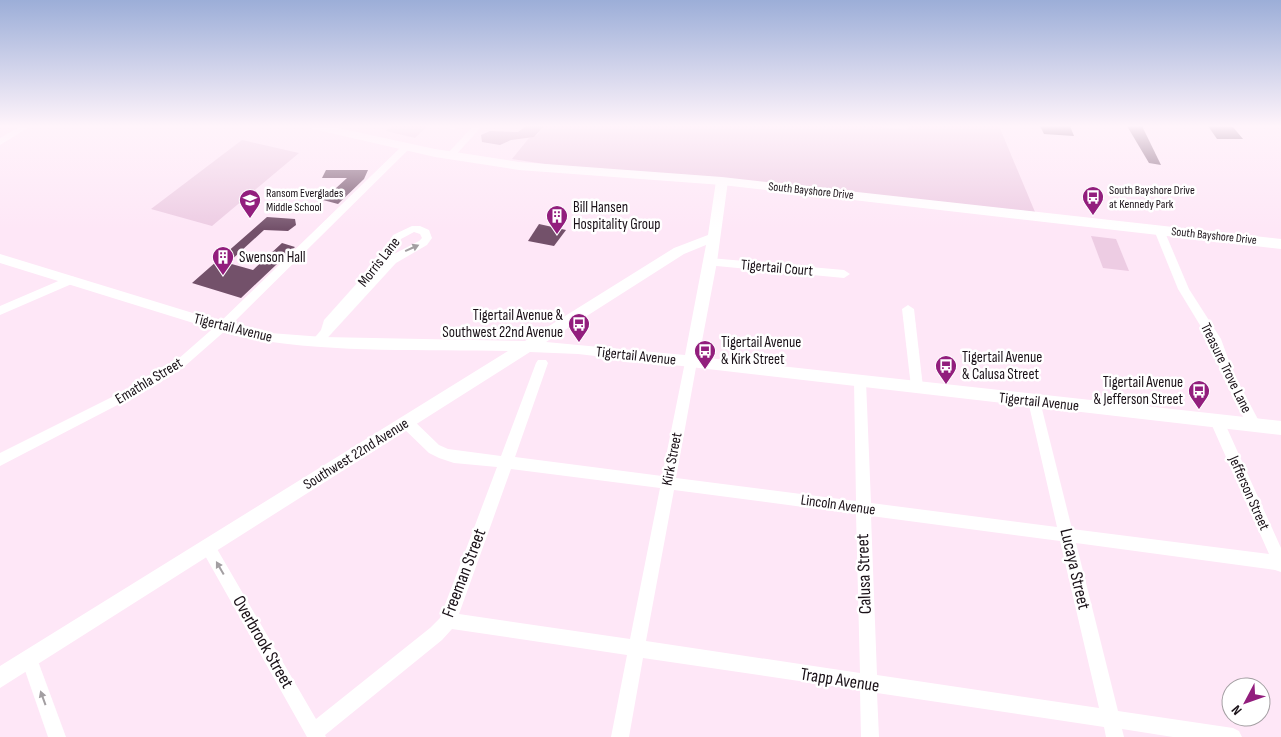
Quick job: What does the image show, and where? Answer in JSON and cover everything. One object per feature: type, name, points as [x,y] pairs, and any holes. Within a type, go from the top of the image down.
[{"type":"main road","name":"South Bayshore Drive","points":[[486,160],[566,170],[722,181],[1281,244]]},
{"type":"street","name":"Emathla Street","points":[[0,460],[160,378],[188,358],[393,160]]},
{"type":"street","name":"Kirk Street","points":[[620,737],[710,262],[722,181]]},
{"type":"street","name":"Morris Lane","points":[[317,342],[392,260],[423,243],[426,238],[425,232],[420,229],[412,229],[397,237],[388,256],[336,313],[328,323],[327,329]]},
{"type":"street","name":"Treasure Trove Lane","points":[[1159,230],[1181,284],[1215,339],[1227,372],[1254,425]]},
{"type":"street","name":"Southwest 22nd Avenue","points":[[0,678],[555,328],[685,248],[714,236]]},
{"type":"street","name":"Tigertail Avenue","points":[[0,258],[222,327],[273,339],[317,342],[562,348],[1281,428]]},
{"type":"street","name":"Tigertail Court","points":[[710,262],[844,274]]},
{"type":"street","points":[[0,311],[70,280]]},
{"type":"street","points":[[908,310],[918,387]]},
{"type":"street","points":[[555,328],[556,337],[562,348]]},
{"type":"street","points":[[486,346],[492,356],[492,368]]},
{"type":"street","name":"Freeman Street","points":[[316,734],[436,634],[448,620],[542,363]]},
{"type":"street","name":"Calusa Street","points":[[860,381],[862,508],[870,737]]},
{"type":"street","name":"Lucaya Street","points":[[1034,401],[1115,737]]},
{"type":"street","name":"Lincoln Avenue","points":[[406,422],[428,444],[444,454],[454,457],[862,508],[1281,564]]},
{"type":"street","name":"Jefferson Street","points":[[1217,422],[1281,564]]},
{"type":"street","name":"Overbrook Street","points":[[208,547],[316,734]]},
{"type":"street","name":"Trapp Avenue","points":[[448,620],[1233,737]]},
{"type":"street","points":[[29,659],[57,737]]},
{"type":"shaded area","points":[[215,160],[290,160],[212,226],[151,209]]},
{"type":"shaded area","points":[[521,160],[1013,160],[1035,212],[642,172],[551,165]]},
{"type":"shaded area","points":[[1091,236],[1116,239],[1129,271],[1103,268]]},
{"type":"building","points":[[1147,160],[1159,160],[1161,165],[1149,163]]},
{"type":"building","points":[[326,170],[368,170],[364,179],[338,204],[323,200],[347,178],[322,178]]},
{"type":"building","points":[[267,217],[295,219],[296,225],[288,231],[264,230],[228,263],[253,270],[282,243],[295,247],[241,298],[192,283]]},
{"type":"building","name":"Bill Hansen Hospitality Group","points":[[539,224],[566,230],[554,246],[528,241]]},
{"type":"place","name":"South Bayshore Drive at Kennedy Park","points":[[1093,216]]},
{"type":"place","name":"Ransom Everglades Middle School","points":[[250,219]]},
{"type":"place","name":"Bill Hansen Hospitality Group","points":[[557,235]]},
{"type":"place","name":"Swenson Hall","points":[[223,276]]},
{"type":"place","name":"Tigertail Avenue & Southwest 22nd Avenue","points":[[579,343]]},
{"type":"place","name":"Tigertail Avenue & Kirk Street","points":[[705,370]]},
{"type":"place","name":"Tigertail Avenue & Calusa Street","points":[[946,385]]},
{"type":"place","name":"Tigertail Avenue & Jefferson Street","points":[[1199,410]]}]
